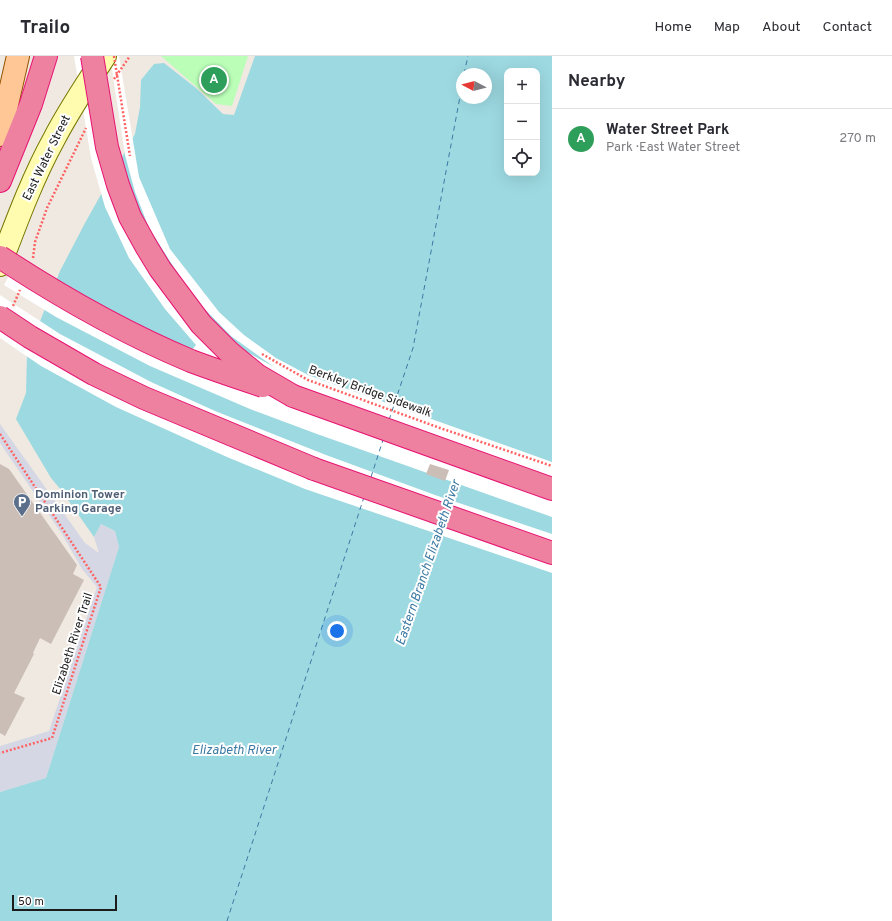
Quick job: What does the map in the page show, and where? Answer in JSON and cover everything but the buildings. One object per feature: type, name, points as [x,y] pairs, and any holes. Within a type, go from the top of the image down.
[{"type":"highway","points":[[0,181],[31,104],[46,56]]},
{"type":"highway","points":[[92,56],[107,148],[130,217],[146,246],[160,269],[201,324],[229,352],[257,375],[293,396]]},
{"type":"highway","points":[[0,257],[30,277],[76,304],[134,335],[191,361],[552,489]]},
{"type":"highway","points":[[6,313],[30,337],[94,374],[144,398],[314,469],[552,553]]},
{"type":"main road","points":[[0,135],[18,56]]},
{"type":"main road","name":"East Water Street","points":[[0,266],[27,196],[53,140],[85,85],[105,56]]},
{"type":"path","points":[[114,56],[131,162]]},
{"type":"path","points":[[111,84],[119,70],[130,56]]},
{"type":"path","points":[[33,261],[35,242],[47,208],[88,125]]},
{"type":"path","points":[[6,313],[21,289]]},
{"type":"path","name":"Berkley Bridge Sidewalk","points":[[259,352],[308,380],[440,428],[552,466]]},
{"type":"path","name":"Elizabeth River Trail","points":[[0,434],[101,587],[52,738],[0,753]]},
{"type":"green space","points":[[161,56],[248,56],[232,106],[216,104]]},
{"type":"shaded area","points":[[0,424],[85,543],[99,553],[94,537],[101,524],[115,531],[119,547],[46,778],[0,792],[0,746],[49,731],[97,587],[82,569],[62,534],[0,443]]},
{"type":"water","points":[[255,56],[552,56],[552,921],[0,921],[0,792],[46,778],[119,547],[115,531],[101,524],[94,537],[51,478],[16,419],[26,393],[27,354],[60,271],[135,134],[140,107],[141,80],[154,64],[164,63],[196,88],[223,114],[234,115]]},
{"type":"pier","points":[[74,56],[102,56],[113,130],[123,176],[157,252],[212,322],[247,352],[274,367],[231,336],[192,296],[149,228],[135,192],[125,155],[110,56],[119,56],[139,177],[170,249],[219,312],[244,335],[276,358],[308,375],[552,462],[552,517],[250,409],[150,366],[56,317],[4,285],[17,260],[73,295],[192,350],[196,345],[165,309],[129,258],[105,207],[91,158]]},
{"type":"pier","points":[[0,295],[60,334],[151,382],[215,411],[326,455],[435,495],[552,534],[552,573],[305,489],[227,457],[116,407],[41,366],[0,338]]},
{"type":"ferry route","points":[[465,68],[468,56]]},
{"type":"ferry route","points":[[389,420],[413,348],[459,104]]},
{"type":"ferry route","points":[[371,477],[383,440]]},
{"type":"ferry route","points":[[227,921],[364,497]]},
{"type":"place","name":"Water Street Park","points":[[214,80]]},
{"type":"place","name":"Dominion Tower Parking Garage","points":[[22,517]]},
{"type":"water label","name":"Eastern Branch Elizabeth River","points":[[429,563]]},
{"type":"water label","name":"Elizabeth River","points":[[234,751]]}]
